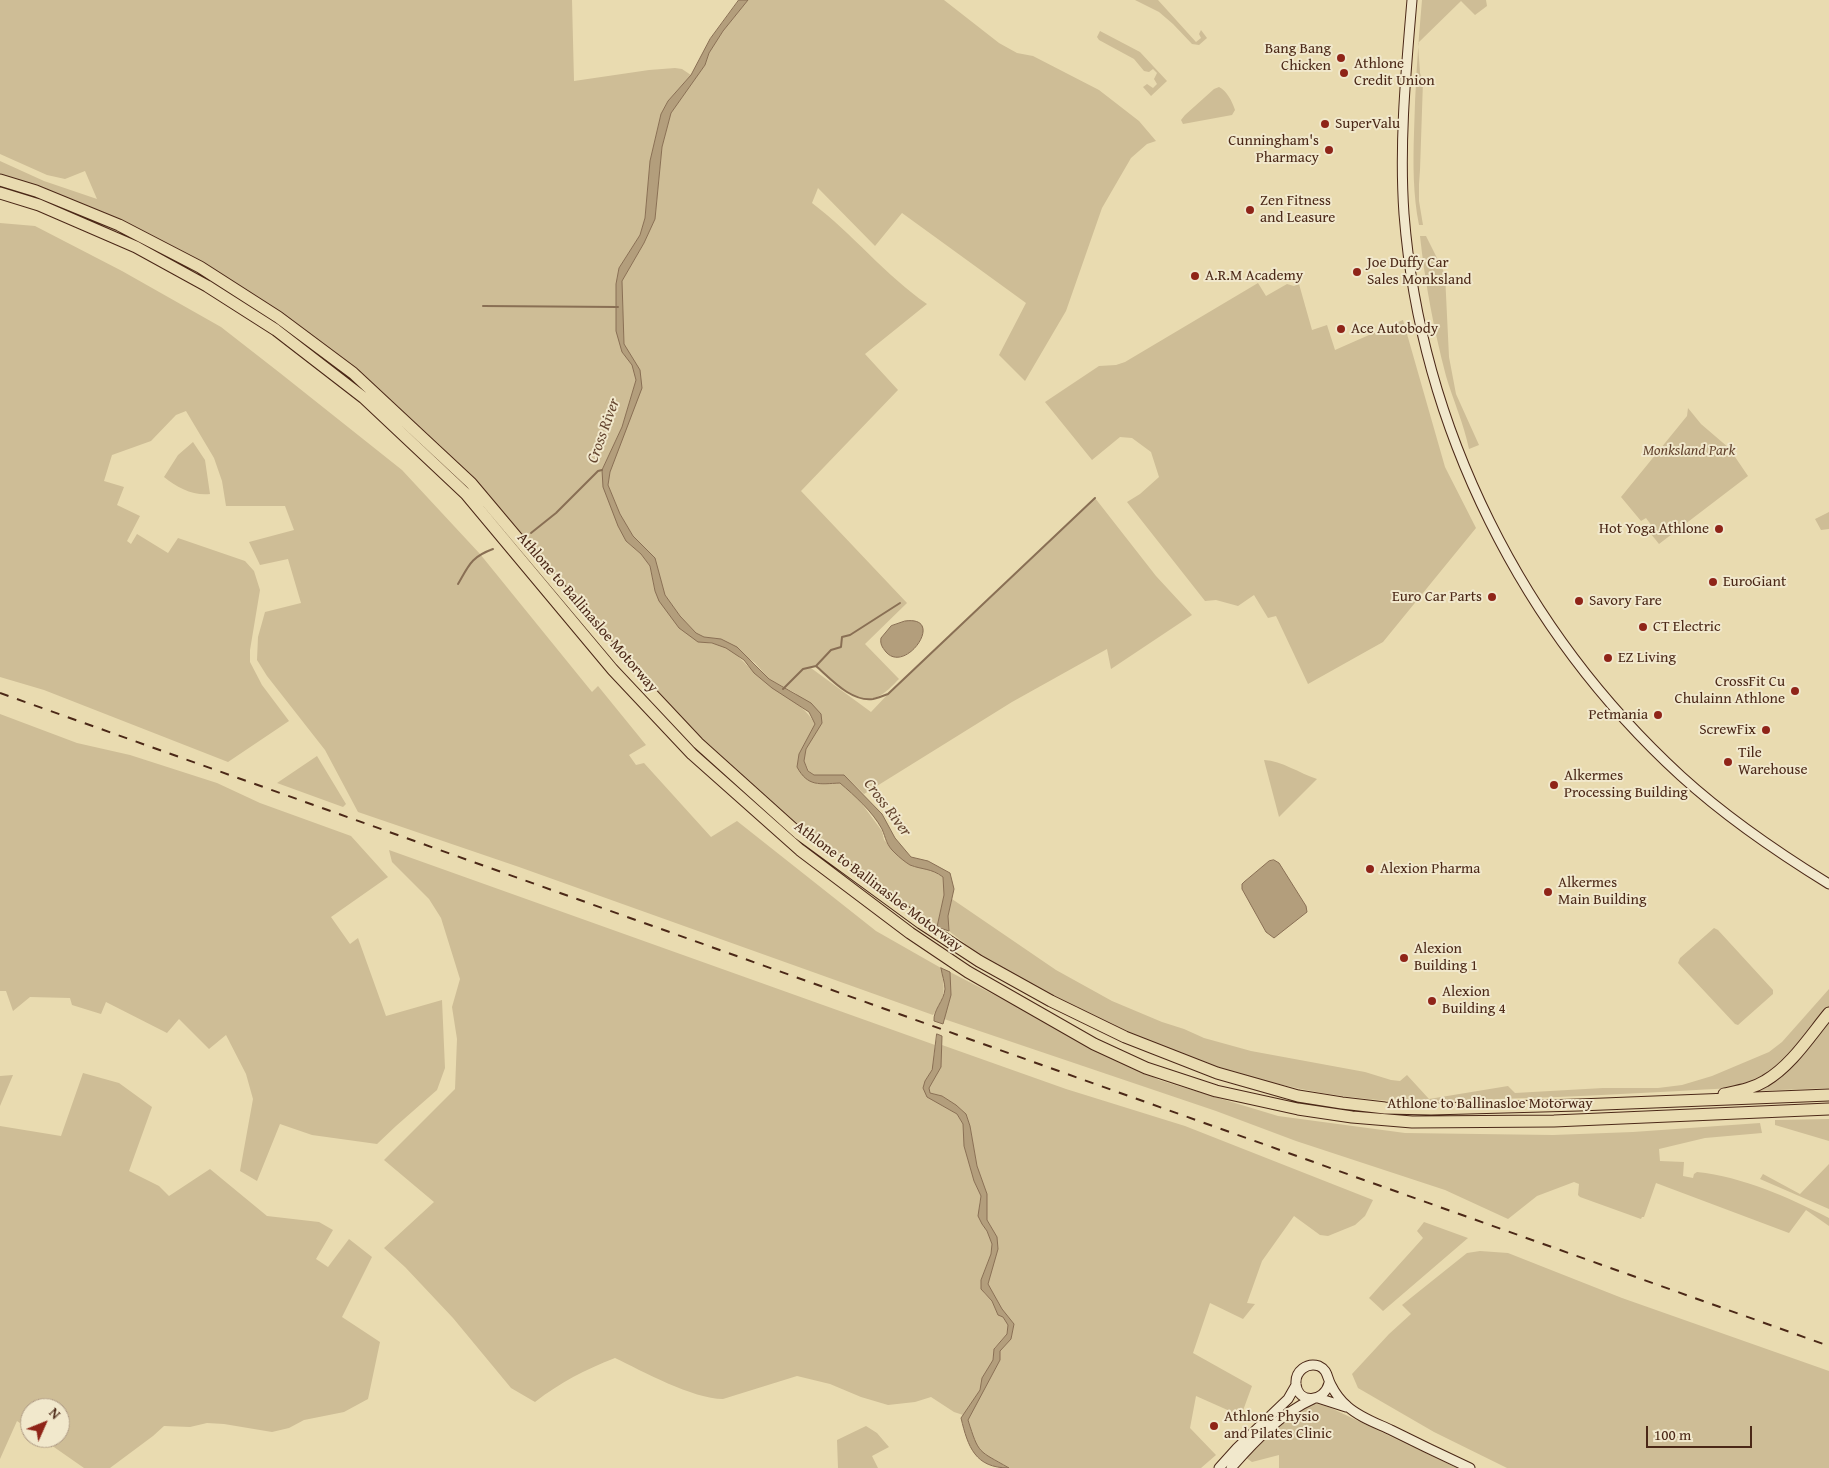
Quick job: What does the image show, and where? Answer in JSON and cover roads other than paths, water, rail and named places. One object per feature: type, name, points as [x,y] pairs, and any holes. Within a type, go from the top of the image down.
[{"type":"highway","name":"Athlone to Ballinasloe Motorway","points":[[0,180],[36,191],[119,225],[200,267],[278,317],[353,373],[471,483],[620,660],[698,743],[798,833],[921,923],[1015,982],[1125,1037],[1217,1073],[1298,1096],[1368,1106],[1432,1109],[1829,1095]]},
{"type":"highway","name":"Athlone to Ballinasloe Motorway","points":[[0,193],[38,205],[136,247],[207,286],[276,330],[364,398],[466,494],[613,670],[692,754],[800,850],[910,933],[968,972],[1094,1044],[1146,1068],[1216,1091],[1298,1109],[1352,1117],[1412,1122],[1525,1121],[1829,1109]]},
{"type":"highway","points":[[1693,1100],[1743,1090],[1771,1077],[1798,1050],[1829,1013]]},
{"type":"main road","points":[[1412,0],[1403,124],[1404,212],[1412,279],[1423,336],[1436,387],[1458,454],[1472,486],[1494,532],[1536,604],[1567,650],[1606,699],[1654,751],[1705,796],[1767,844],[1829,884]]},
{"type":"main road","points":[[1219,1468],[1288,1399],[1296,1385],[1297,1376],[1300,1371],[1314,1365],[1323,1368],[1329,1377],[1328,1390],[1323,1395],[1295,1408],[1277,1422],[1231,1468]]},
{"type":"main road","points":[[1329,1383],[1338,1397],[1348,1407]]},
{"type":"main road","points":[[1296,1385],[1302,1395],[1348,1407],[1470,1468]]},
{"type":"waterway","points":[[483,306],[618,307]]},
{"type":"waterway","name":"Cross River","points":[[531,533],[556,513],[598,471],[602,470]]},
{"type":"waterway","points":[[783,689],[803,669],[816,666],[842,689],[857,697],[873,699],[888,694],[1095,498]]},
{"type":"waterway","points":[[458,584],[475,559],[493,549]]},
{"type":"waterway","points":[[816,666],[831,650],[841,647],[842,637],[850,635],[900,603]]},
{"type":"railway","points":[[0,693],[1829,1346]]},
{"type":"place","name":"Bang Bang Chicken","points":[[1341,58]]},
{"type":"place","name":"Athlone Credit Union","points":[[1344,73]]},
{"type":"place","name":"SuperValu","points":[[1325,124]]},
{"type":"place","name":"Cunningham's Pharmacy","points":[[1329,150]]},
{"type":"place","name":"Zen Fitness and Leasure","points":[[1250,210]]},
{"type":"place","name":"Joe Duffy Car Sales Monksland","points":[[1357,272]]},
{"type":"place","name":"A.R.M Academy","points":[[1195,276]]},
{"type":"place","name":"Ace Autobody","points":[[1341,329]]},
{"type":"place","name":"Hot Yoga Athlone","points":[[1719,529]]},
{"type":"place","name":"EuroGiant","points":[[1713,582]]},
{"type":"place","name":"Euro Car Parts","points":[[1492,597]]},
{"type":"place","name":"Savory Fare","points":[[1579,601]]},
{"type":"place","name":"CT Electric","points":[[1643,627]]},
{"type":"place","name":"EZ Living","points":[[1608,658]]},
{"type":"place","name":"CrossFit Cu Chulainn Athlone","points":[[1795,691]]},
{"type":"place","name":"Petmania","points":[[1658,715]]},
{"type":"place","name":"ScrewFix","points":[[1766,730]]},
{"type":"place","name":"Tile Warehouse","points":[[1728,762]]},
{"type":"place","name":"Alkermes Processing Building","points":[[1554,785]]},
{"type":"place","name":"Alexion Pharma","points":[[1370,869]]},
{"type":"place","name":"Alkermes Main Building","points":[[1548,892]]},
{"type":"place","name":"Alexion Building 1","points":[[1404,958]]},
{"type":"place","name":"Alexion Building 4","points":[[1432,1001]]},
{"type":"place","name":"Athlone Physio and Pilates Clinic","points":[[1214,1426]]},
{"type":"park label","name":"Monksland Park","points":[[1689,451]]}]
